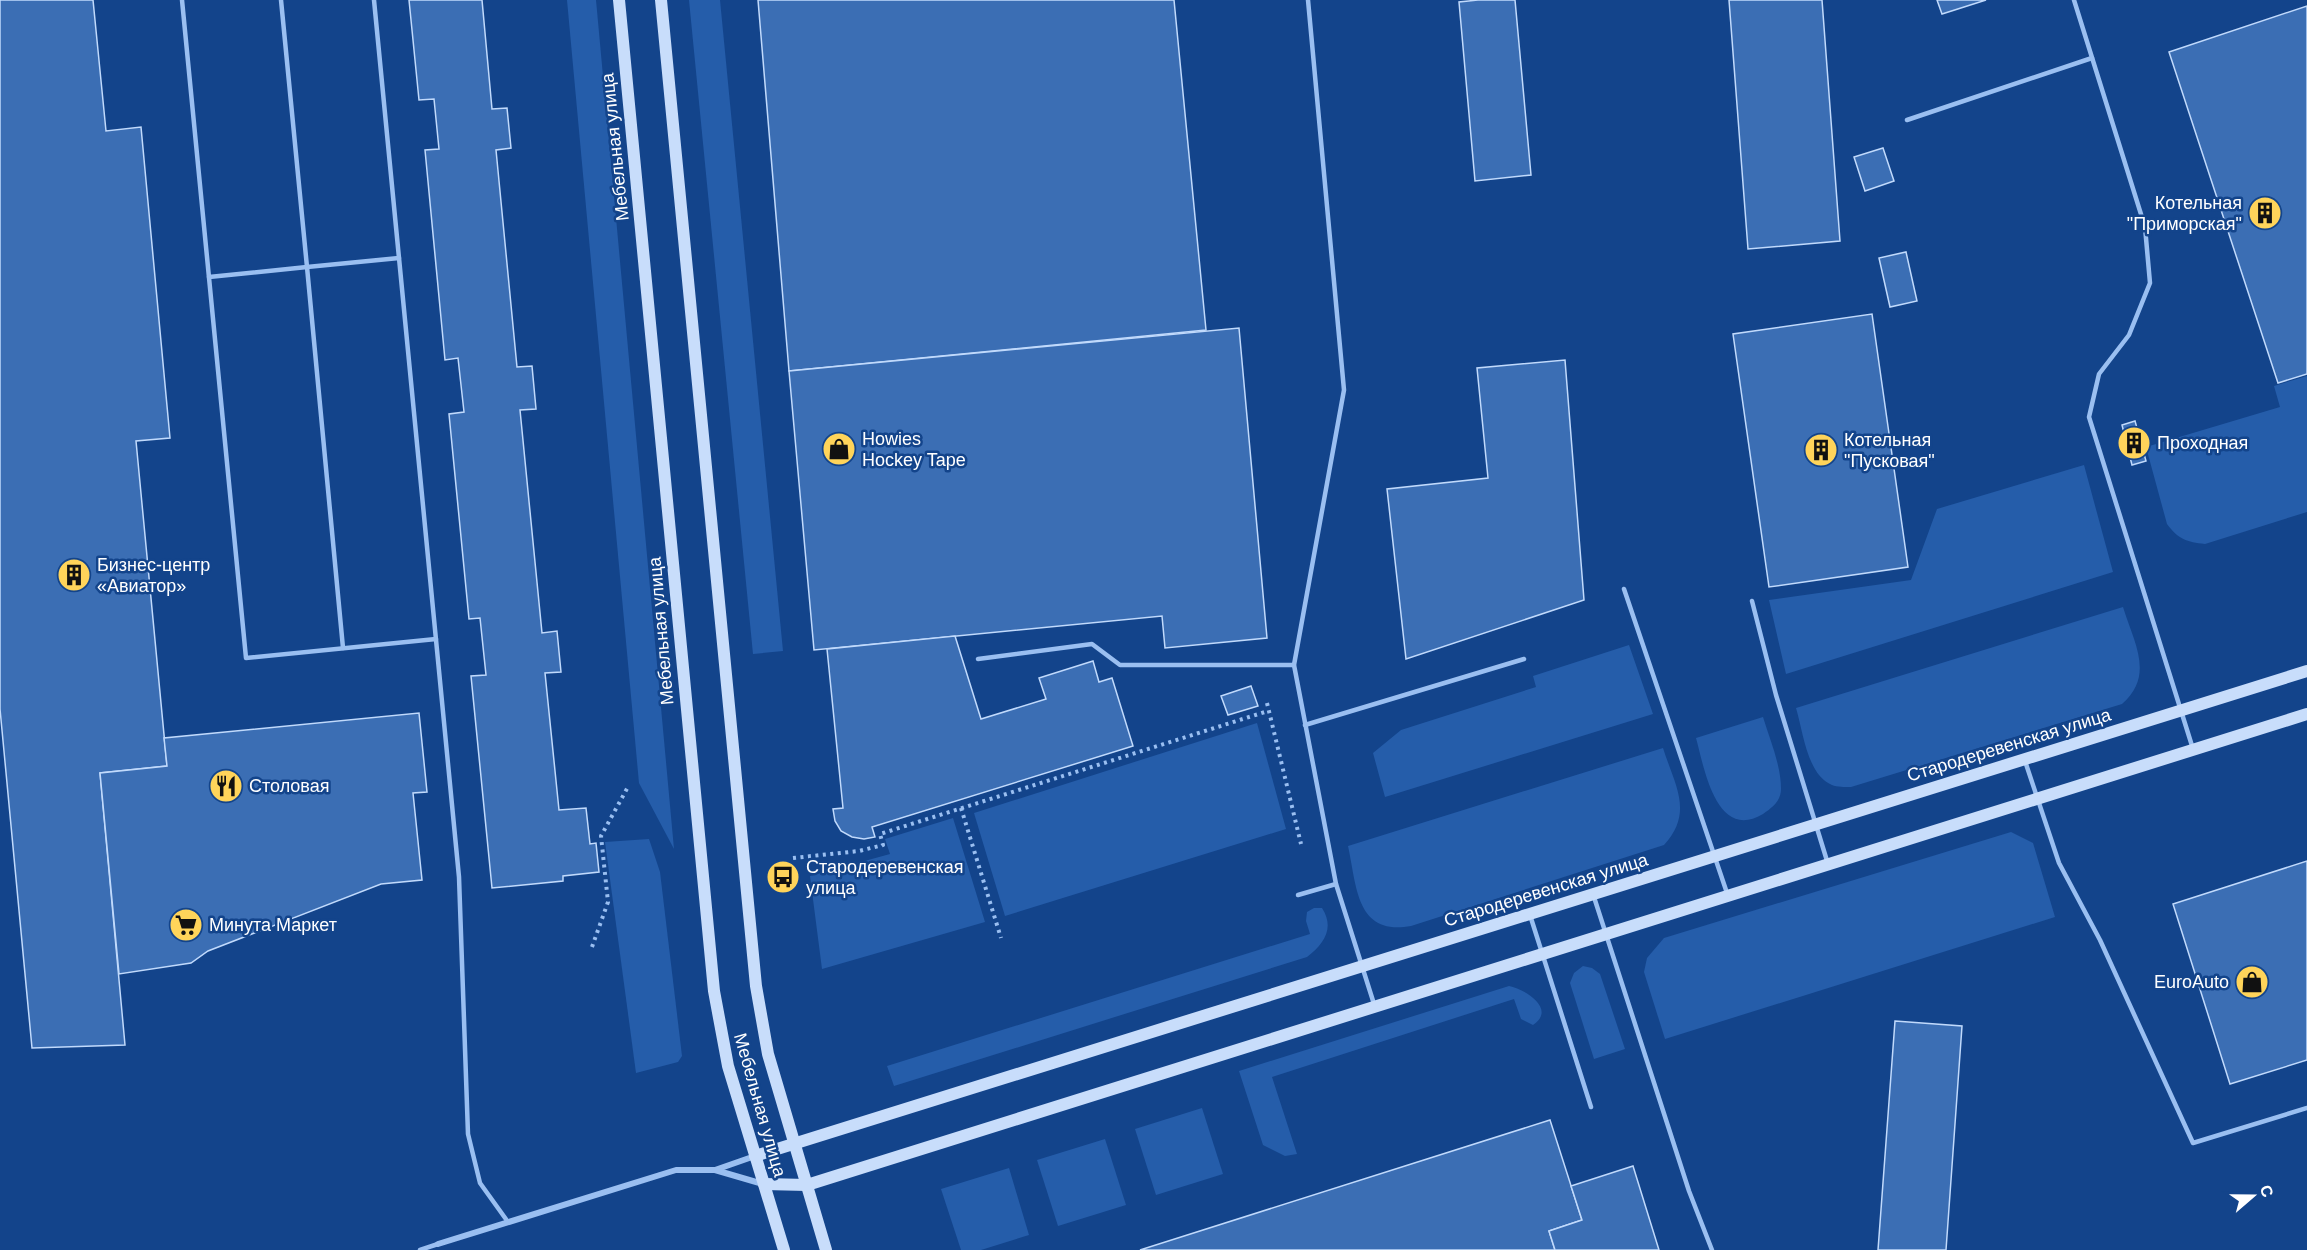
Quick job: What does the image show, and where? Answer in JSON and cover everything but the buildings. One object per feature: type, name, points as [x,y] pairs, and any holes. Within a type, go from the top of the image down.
[{"type":"street","name":"Мебельная улица","points":[[619,0],[714,991],[728,1066],[784,1250]]},
{"type":"street","name":"Мебельная улица","points":[[662,0],[756,986],[768,1054],[826,1250]]},
{"type":"street","name":"Стародеревенская улица","points":[[755,1156],[2307,671]]},
{"type":"street","points":[[438,1244],[676,1170],[715,1170],[764,1184],[807,1185],[2307,714]]},
{"type":"street","points":[[715,1170],[755,1156]]},
{"type":"lane","points":[[182,0],[246,658],[436,639]]},
{"type":"lane","points":[[281,0],[343,648]]},
{"type":"lane","points":[[374,0],[459,877],[468,1134],[480,1183],[508,1222]]},
{"type":"lane","points":[[1308,0],[1344,390],[1294,665],[1336,884],[1375,1006]]},
{"type":"lane","points":[[2074,0],[2145,227],[2150,283],[2129,335],[2099,374],[2089,417],[2103,470],[2193,750]]},
{"type":"lane","points":[[1907,120],[2092,58]]},
{"type":"lane","points":[[209,277],[399,258]]},
{"type":"lane","points":[[1624,589],[1728,896]]},
{"type":"lane","points":[[1752,601],[1776,695],[1828,864]]},
{"type":"lane","points":[[978,659],[1092,644],[1120,665],[1294,665]]},
{"type":"lane","points":[[1305,725],[1524,659]]},
{"type":"lane","points":[[2025,759],[2059,863],[2100,940],[2193,1143],[2307,1108]]},
{"type":"lane","points":[[1298,896],[1336,884]]},
{"type":"lane","points":[[1593,894],[1689,1191],[1712,1250]]},
{"type":"lane","points":[[1529,914],[1591,1107]]},
{"type":"lane","points":[[420,1250],[438,1244]]},
{"type":"path","points":[[1267,703],[1300,844]]},
{"type":"path","points":[[793,858],[859,851],[883,845],[880,834],[1269,711]]},
{"type":"path","points":[[592,947],[608,902],[601,836],[629,785]]},
{"type":"path","points":[[961,808],[1001,938]]},
{"type":"shaded area","points":[[567,0],[596,0],[674,849],[639,783]]},
{"type":"shaded area","points":[[689,0],[720,0],[783,651],[753,654]]},
{"type":"shaded area","points":[[2307,376],[2307,512],[2205,544],[2188,541],[2175,533],[2167,524],[2146,447],[2280,407],[2274,386]]},
{"type":"shaded area","points":[[2084,465],[2113,572],[1786,674],[1769,600],[1911,580],[1937,509]]},
{"type":"shaded area","points":[[2123,607],[2136,646],[2140,670],[2138,682],[2122,704],[1851,787],[1834,786],[1824,780],[1811,762],[1796,708]]},
{"type":"shaded area","points":[[1629,645],[1653,714],[1385,797],[1373,753],[1401,730],[1536,687],[1533,676]]},
{"type":"shaded area","points":[[1763,717],[1777,762],[1781,793],[1775,804],[1763,814],[1747,820],[1734,818],[1723,810],[1715,797],[1708,782],[1696,738]]},
{"type":"shaded area","points":[[1257,723],[1286,829],[1005,916],[974,813]]},
{"type":"shaded area","points":[[1663,748],[1676,787],[1680,810],[1673,833],[1664,845],[1411,926],[1393,927],[1379,923],[1369,916],[1362,905],[1357,892],[1348,846]]},
{"type":"shaded area","points":[[953,818],[985,922],[822,969],[810,876],[890,854],[885,839]]},
{"type":"shaded area","points":[[2011,832],[2033,843],[2055,917],[1665,1039],[1644,972],[1647,958],[1664,938]]},
{"type":"shaded area","points":[[649,839],[660,872],[682,1056],[678,1062],[636,1073],[605,842]]},
{"type":"shaded area","points":[[1314,908],[1322,908],[1328,922],[1327,929],[1323,941],[1307,957],[894,1086],[887,1066],[1310,934],[1306,921],[1307,912]]},
{"type":"shaded area","points":[[1583,966],[1592,968],[1600,974],[1625,1049],[1594,1059],[1570,983],[1574,973]]},
{"type":"shaded area","points":[[1509,986],[1530,995],[1540,1006],[1542,1013],[1540,1019],[1533,1025],[1521,1019],[1514,999],[1272,1077],[1297,1154],[1285,1156],[1263,1145],[1239,1071]]},
{"type":"shaded area","points":[[1202,1108],[1223,1174],[1156,1195],[1135,1129]]},
{"type":"shaded area","points":[[1105,1139],[1126,1205],[1058,1226],[1037,1160]]},
{"type":"shaded area","points":[[1009,1168],[1029,1235],[981,1250],[961,1250],[941,1189]]},
{"type":"place","name":"Котельная \"Приморская\"","points":[[2265,213]]},
{"type":"place","name":"Проходная","points":[[2134,443]]},
{"type":"place","name":"Howies Hockey Tape","points":[[839,449]]},
{"type":"place","name":"Котельная \"Пусковая\"","points":[[1821,450]]},
{"type":"place","name":"Бизнес-центр «Авиатор»","points":[[74,575]]},
{"type":"place","name":"Столовая","points":[[226,786]]},
{"type":"place","name":"Стародеревенская улица","points":[[783,877]]},
{"type":"place","name":"Минута Маркет","points":[[186,925]]},
{"type":"place","name":"EuroAuto","points":[[2252,982]]}]
